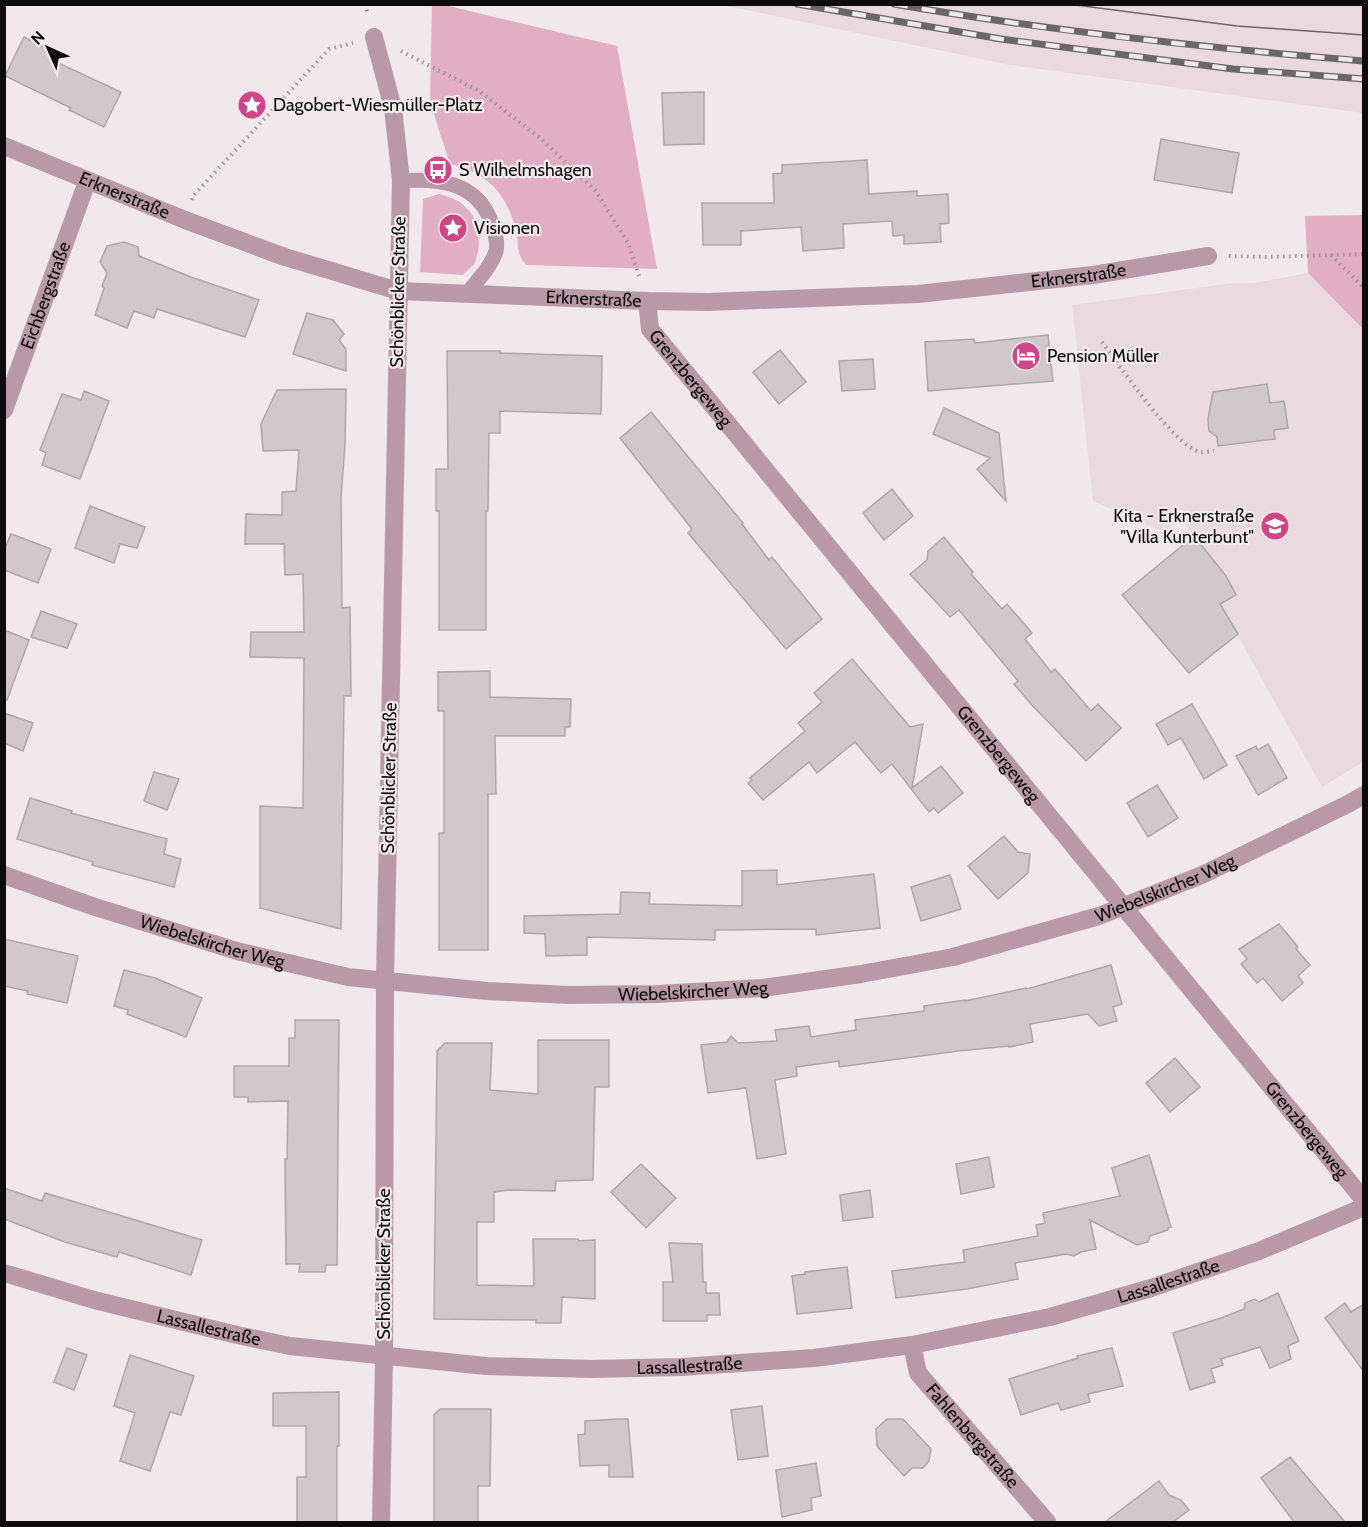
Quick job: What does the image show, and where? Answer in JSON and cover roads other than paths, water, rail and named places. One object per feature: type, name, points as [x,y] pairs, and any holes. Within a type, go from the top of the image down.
[{"type":"street","name":"Schönblicker Straße","points":[[374,37],[393,108],[401,181],[385,980],[381,1522]]},
{"type":"street","name":"Erknerstraße","points":[[4,146],[87,182],[285,257],[398,291],[647,302],[918,294],[1093,275],[1208,256]]},
{"type":"street","name":"Eichbergstraße","points":[[4,410],[87,182]]},
{"type":"street","name":"Grenzbergeweg","points":[[647,302],[650,329],[1364,1200]]},
{"type":"street","name":"Wiebelskircher Weg","points":[[4,875],[93,906],[237,951],[348,977],[487,991],[569,995],[658,994],[762,988],[861,974],[953,957],[1099,916],[1202,874],[1364,795]]},
{"type":"street","name":"Lassallestraße","points":[[4,1273],[94,1300],[290,1346],[486,1366],[625,1369],[681,1367],[814,1358],[912,1345],[1050,1317],[1151,1288],[1258,1251],[1364,1207]]},
{"type":"street","name":"Fahlenbergstraße","points":[[912,1345],[918,1373],[1047,1522]]},
{"type":"lane","points":[[401,181],[440,180],[460,186],[476,199],[489,216],[496,237],[496,251],[487,269],[467,293]]},
{"type":"tram line","points":[[1068,4],[1237,26],[1364,35]]},
{"type":"railway","points":[[797,4],[1001,39],[1233,69],[1364,79]]},
{"type":"railway","points":[[894,4],[1128,38],[1364,61]]},
{"type":"place","name":"Dagobert-Wiesmüller-Platz","points":[[252,105]]},
{"type":"place","name":"S Wilhelmshagen","points":[[438,170]]},
{"type":"place","name":"Visionen","points":[[453,228]]},
{"type":"place","name":"Pension Müller","points":[[1026,356]]},
{"type":"place","name":"Kita - Erknerstraße \"Villa Kunterbunt\"","points":[[1275,526]]}]
